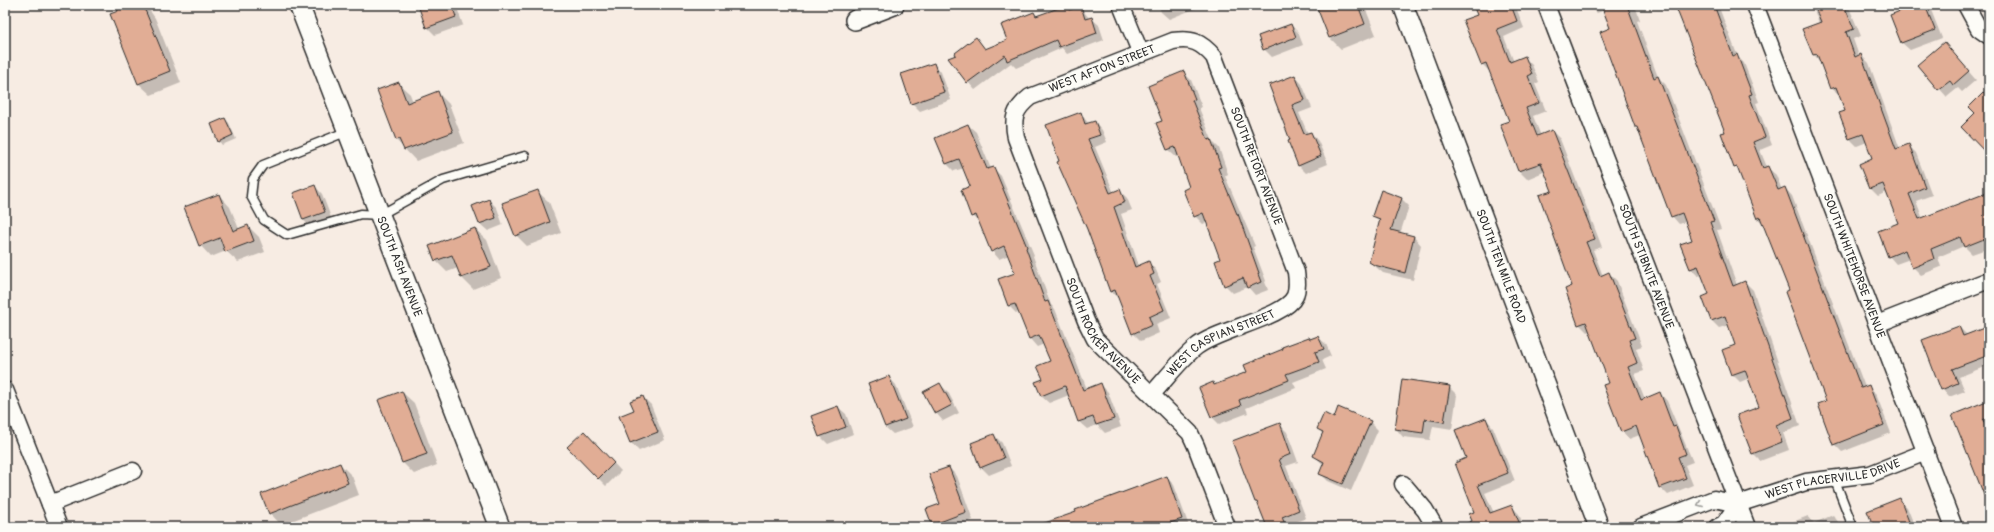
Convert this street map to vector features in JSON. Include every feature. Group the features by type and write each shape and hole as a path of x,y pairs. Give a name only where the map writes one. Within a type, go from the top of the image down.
{"street":[{"name":"SOUTH ASH AVENUE","path":"299,5 500,527"},
{"path":"855,20 894,5"},
{"path":"1121,5 1140,54"},
{"name":"SOUTH TEN MILE ROAD","path":"1403,5 1599,527"},
{"name":"SOUTH STIBNITE AVENUE","path":"1546,5 1747,527"},
{"name":"SOUTH WHITEHORSE AVENUE","path":"1754,5 1954,527"},
{"path":"1966,5 1979,29 1989,36"},
{"name":"WEST AFTON STREET","path":"1015,115 1020,105 1030,97 1173,42 1186,39 1198,43"},
{"name":"SOUTH RETORT AVENUE","path":"1198,43 1206,48 1214,57 1288,250 1296,272 1298,284 1295,297"},
{"name":"SOUTH ROCKER AVENUE","path":"1015,115 1016,138 1086,321 1096,339 1190,433 1227,527"},
{"path":"1877,324 1989,280"},
{"name":"WEST CASPIAN STREET","path":"1152,394 1196,347 1215,335 1276,312 1286,306 1295,297"},
{"path":"5,390 59,527"},
{"name":"WEST PLACERVILLE DRIVE","path":"1641,527 1714,499 1738,504 1806,482 1870,474 1926,452"},
{"path":"50,504 133,471"},
{"path":"1403,484 1425,510 1435,527"},
{"path":"1718,527 1724,524 1738,504"}],"lane":[{"path":"348,131 263,165 253,179 251,196 264,220 287,235 361,214 380,215 443,180 526,156"},
{"path":"1834,478 1853,527"}],"building":[{"path":"116,5 143,5 170,71 138,84 110,14 118,11"},
{"path":"418,5 452,5 456,17 426,28"},
{"path":"1067,5 1069,10 1081,6 1085,19 1092,17 1097,33 1059,47 1056,40 1007,61 1005,55 967,83 948,58 956,55 955,53 976,37 985,49 1007,40 1001,25 1034,12 1036,16"},
{"path":"1316,5 1358,5 1365,24 1329,38"},
{"path":"1473,5 1511,5 1517,21 1497,29 1510,62 1525,56 1532,74 1528,76 1539,103 1526,108 1537,136 1552,130 1595,239 1586,242 1600,276 1609,272 1635,338 1629,340 1637,363 1628,367 1641,400 1660,392 1673,427 1676,426 1686,454 1678,457 1686,478 1659,488 1636,426 1621,432 1603,385 1609,383 1586,322 1578,325 1565,289 1572,286 1539,195 1552,191 1541,163 1518,171 1500,124 1509,121 1486,63 1481,65 1463,20 1477,15"},
{"path":"1601,5 1627,5 1654,78 1658,76 1714,221 1710,222 1733,286 1745,281 1793,418 1776,425 1782,442 1752,454 1737,415 1759,407 1745,370 1731,375 1722,350 1735,345 1725,316 1711,321 1702,297 1709,294 1698,266 1690,269 1680,244 1692,240 1682,213 1671,217 1637,127 1635,127 1600,32 1610,28"},
{"path":"1675,5 1714,5 1733,56 1737,54 1752,94 1749,95 1765,137 1753,142 1763,168 1768,166 1778,190 1785,187 1861,388 1869,385 1884,425 1833,445 1818,404 1826,401 1785,292 1789,290 1760,217 1757,219 1737,167 1734,168 1721,133 1725,132"},
{"path":"1814,5 1844,5 1854,29 1846,32 1855,57 1861,54 1896,149 1909,144 1925,187 1909,194 1919,219 1989,192 1989,237 1964,247 1960,237 1931,249 1934,259 1912,268 1905,250 1888,257 1878,231 1898,223 1883,184 1869,189 1859,164 1872,158 1863,134 1849,139 1839,113 1845,111 1836,87 1830,89 1817,54 1813,55 1802,29 1821,22"},
{"path":"1903,5 1925,5 1935,30 1901,43 1890,15 1905,9"},
{"path":"1291,24 1296,37 1263,50 1258,36"},
{"path":"1944,42 1969,71 1953,85 1950,81 1938,90 1917,65"},
{"path":"934,63 944,92 911,104 901,74"},
{"path":"1184,71 1195,99 1192,100 1208,140 1211,139 1221,167 1218,168 1238,214 1259,273 1261,282 1247,288 1243,278 1224,286 1215,261 1220,259 1203,213 1194,217 1183,190 1189,187 1175,147 1167,150 1156,123 1162,121 1148,86"},
{"path":"1295,75 1305,100 1292,105 1304,134 1311,132 1321,156 1298,166 1288,141 1290,140 1269,85"},
{"path":"399,82 407,103 438,91 453,132 404,150 399,139 396,140 377,90"},
{"path":"1989,87 1989,156 1961,127 1975,113 1969,107"},
{"path":"1081,112 1085,124 1095,121 1100,135 1088,139 1110,193 1120,189 1125,202 1114,207 1135,267 1149,261 1154,274 1150,276 1164,310 1149,317 1152,325 1132,334 1115,290 1110,292 1087,229 1057,162 1059,161 1046,125"},
{"path":"225,118 233,135 218,142 211,124"},
{"path":"968,124 987,169 994,167 1027,247 1026,248 1045,302 1048,301 1083,390 1101,383 1114,419 1096,425 1093,417 1078,422 1065,386 1041,396 1035,382 1043,379 1037,366 1050,361 1039,335 1029,339 1015,304 1008,306 998,279 1015,273 1004,246 991,252 976,215 971,217 961,190 970,186 959,159 946,164 935,138"},
{"path":"315,185 325,212 303,220 293,193"},
{"path":"538,190 550,222 515,236 502,203"},
{"path":"1381,190 1402,198 1391,230 1414,236 1405,273 1374,265 1369,262 1380,219 1372,216"},
{"path":"219,194 233,231 248,225 254,241 225,252 220,238 199,246 184,207"},
{"path":"489,199 496,218 479,224 472,206"},
{"path":"475,228 491,267 461,278 452,255 435,261 429,246"},
{"path":"1959,326 1963,336 1989,326 1989,355 1952,369 1958,383 1941,390 1922,340"},
{"path":"1318,336 1324,349 1315,352 1319,362 1286,374 1289,380 1239,400 1241,406 1211,417 1199,388 1213,382 1214,385 1247,372 1244,365 1283,349 1282,347 1309,337 1310,339"},
{"path":"889,376 906,419 885,427 868,384"},
{"path":"1402,379 1450,386 1444,422 1425,419 1423,433 1395,429"},
{"path":"940,383 952,405 935,414 923,392"},
{"path":"402,391 427,454 402,463 378,400"},
{"path":"643,396 658,432 630,443 619,416 634,410 630,401"},
{"path":"1989,400 1989,417 1983,420 1989,434 1988,505 1952,415"},
{"path":"838,406 846,427 819,437 811,416"},
{"path":"1338,407 1371,421 1343,484 1319,474 1324,462 1313,456 1323,432 1317,429 1324,413 1334,418"},
{"path":"1486,418 1508,473 1478,485 1490,513 1512,505 1521,527 1458,527 1472,521 1469,514 1474,512 1455,463 1466,458 1455,430"},
{"path":"1280,423 1291,454 1279,459 1299,510 1282,517 1286,527 1267,527 1257,502 1255,502 1232,441"},
{"path":"584,431 614,463 598,479 567,447"},
{"path":"994,434 1004,458 980,468 971,443"},
{"path":"340,463 348,483 269,514 261,494"},
{"path":"949,467 966,512 932,525 926,509 940,504 929,474"},
{"path":"1167,476 1182,519 1158,527 1040,527 1039,525 1076,512 1075,510"},
{"path":"1900,498 1911,527 1874,527 1867,511"}]}
